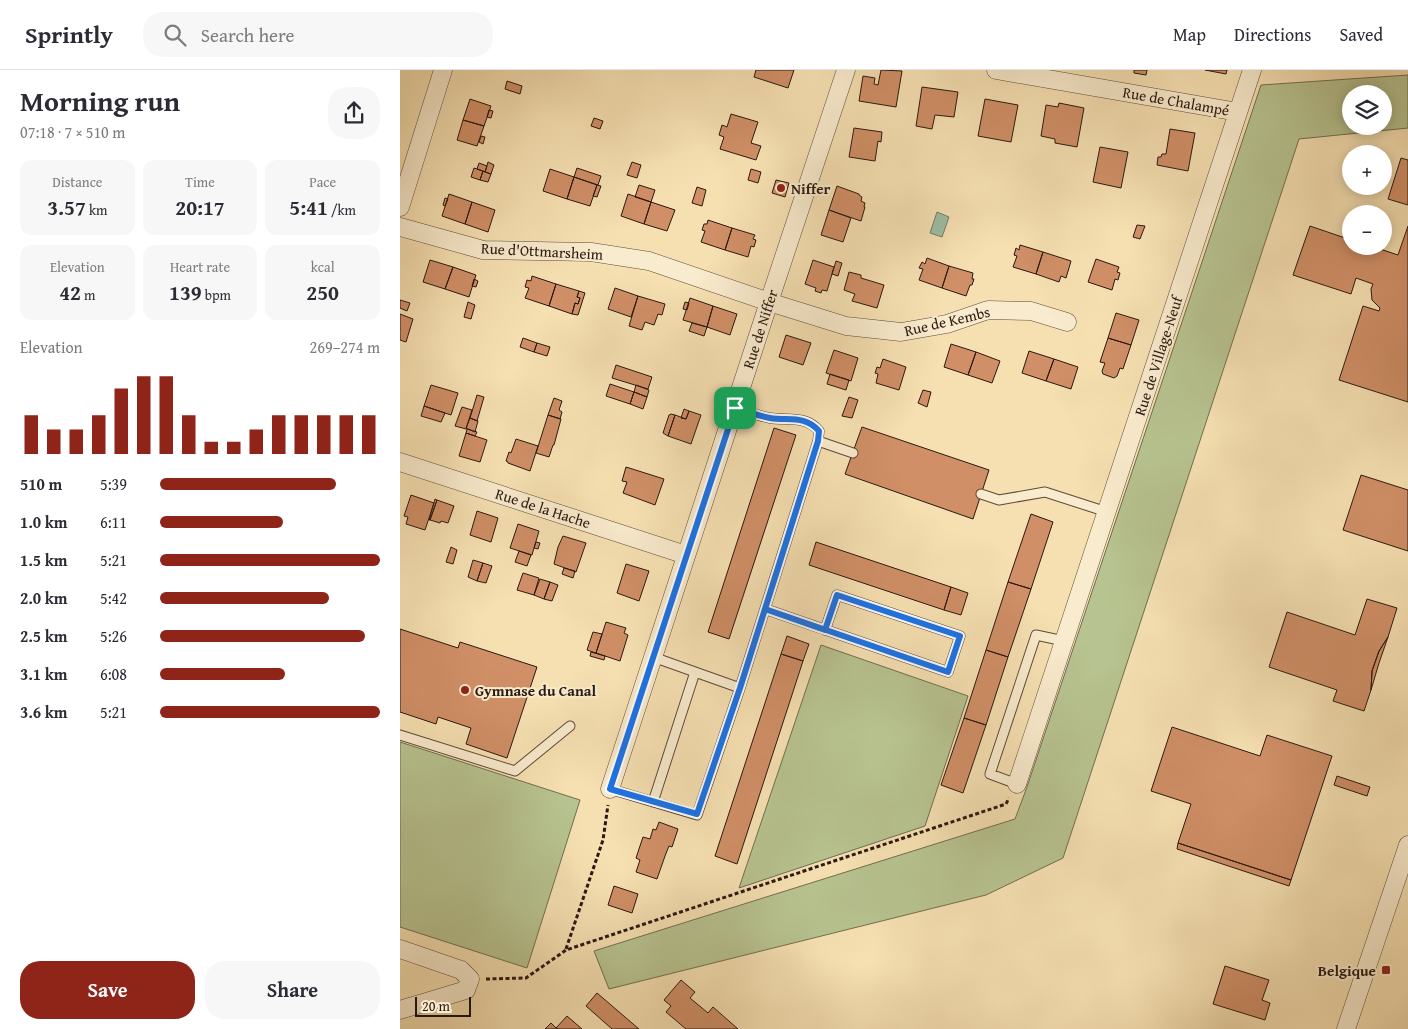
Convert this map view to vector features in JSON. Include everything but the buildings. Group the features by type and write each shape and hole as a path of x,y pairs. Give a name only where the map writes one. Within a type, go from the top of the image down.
{"street":[{"path":"400,207 443,70"},
{"name":"Rue de Niffer","path":"610,789 846,70"},
{"name":"Rue de Chalampé","path":"996,70 1238,112"},
{"name":"Rue de Village-Neuf","path":"1017,784 1252,70"},
{"name":"Rue d'Ottmarsheim","path":"400,227 483,250 591,252 649,261 769,302"},
{"name":"Rue de Kembs","path":"769,302 846,326 900,332 947,324 988,310 1031,311 1067,322"},
{"name":"Rue de la Hache","path":"400,462 686,555"},
{"path":"1346,1029 1408,845"},
{"path":"400,949 461,970 470,979 466,990 400,1010"}],"lane":[{"path":"610,789 697,814 740,688 818,441 819,431 814,424 803,420 771,418 735,408"},
{"path":"818,441 853,453"},
{"path":"981,494 999,500 1045,492 1107,512"},
{"path":"765,609 825,630 948,672 960,636 837,595 825,630"},
{"path":"1017,784 990,774 1036,635 1064,641"},
{"path":"653,657 740,688"},
{"path":"653,802 694,672"},
{"path":"400,735 515,771 570,726"}],"path":[{"path":"470,979 526,978 566,950 1006,804 1017,784"},
{"path":"566,950 603,840 610,789"}],"shaded area":[{"path":"1408,75 1408,128 1392,130 1392,85 1342,85 1342,135 1299,139 1063,858 986,895 609,989 594,951 1015,819 1261,85"},
{"path":"937,212 949,217 942,237 930,233"},
{"path":"821,645 968,696 925,826 739,888"},
{"path":"400,742 580,800 527,968 400,927"}],"place":[{"name":"Niffer","path":"781,188"},
{"name":"Gymnase du Canal","path":"465,690"},
{"name":"Belgique","path":"1386,970"}],"route":[{"path":"735,408 610,789 697,814 765,609 948,672 960,636 837,595 825,630 765,609 818,441 819,431 814,424 803,420 771,418 735,408"}]}
